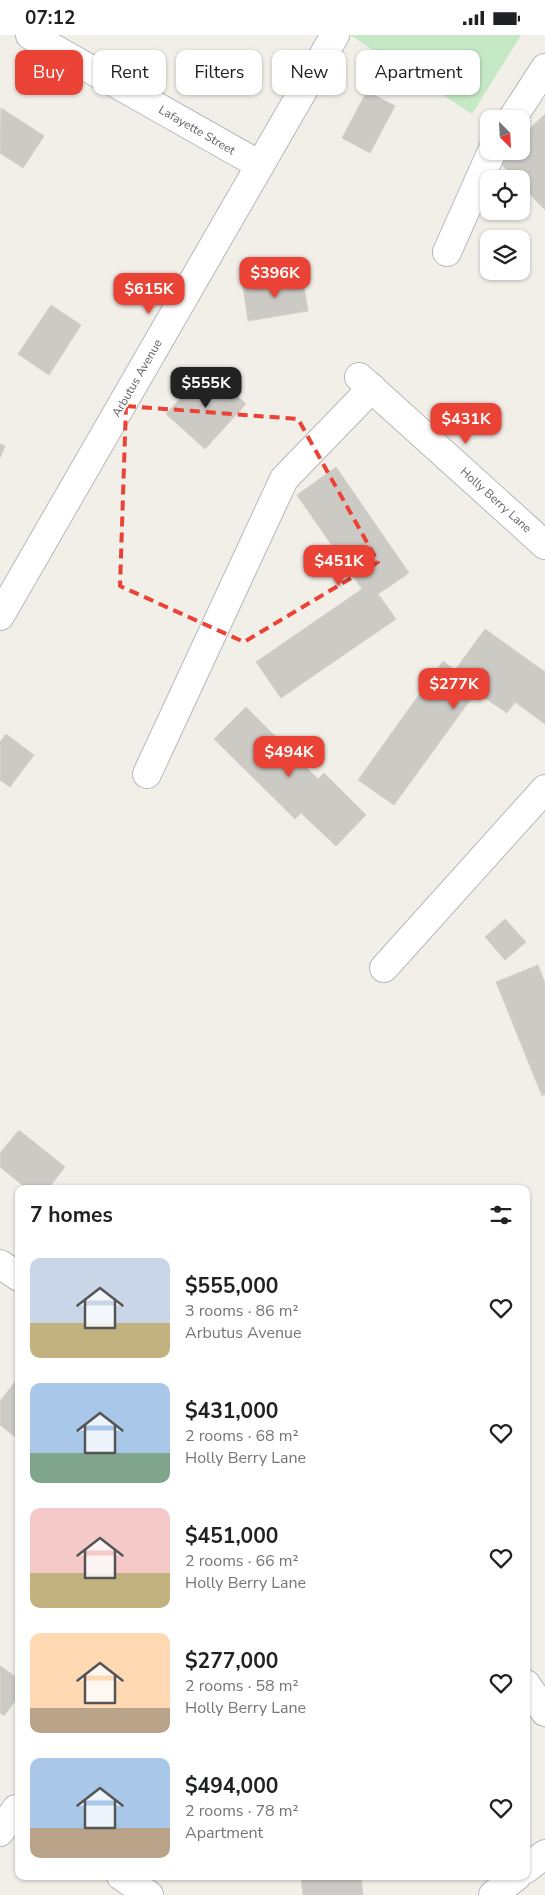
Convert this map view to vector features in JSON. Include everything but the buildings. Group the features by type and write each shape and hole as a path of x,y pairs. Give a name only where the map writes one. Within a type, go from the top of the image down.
{"street":[{"name":"Lafayette Street","path":"30,35 260,165"},
{"name":"Arbutus Avenue","path":"0,617 335,35"},
{"path":"518,110 545,68"},
{"path":"447,252 488,160"},
{"name":"Holly Berry Lane","path":"146,774 284,479 365,382 545,545"},
{"path":"384,968 545,789"},
{"path":"0,1264 15,1274"},
{"path":"530,1690 545,1712"},
{"path":"0,1832 12,1806"},
{"path":"530,1866 545,1854"},
{"path":"127,1880 149,1895"},
{"path":"493,1895 512,1880"}],"highlighted area":[{"path":"126,406 298,419 378,562 244,642 120,586"}],"green space":[{"path":"350,35 521,35 472,114 443,95 480,95 480,50 373,50"}]}
